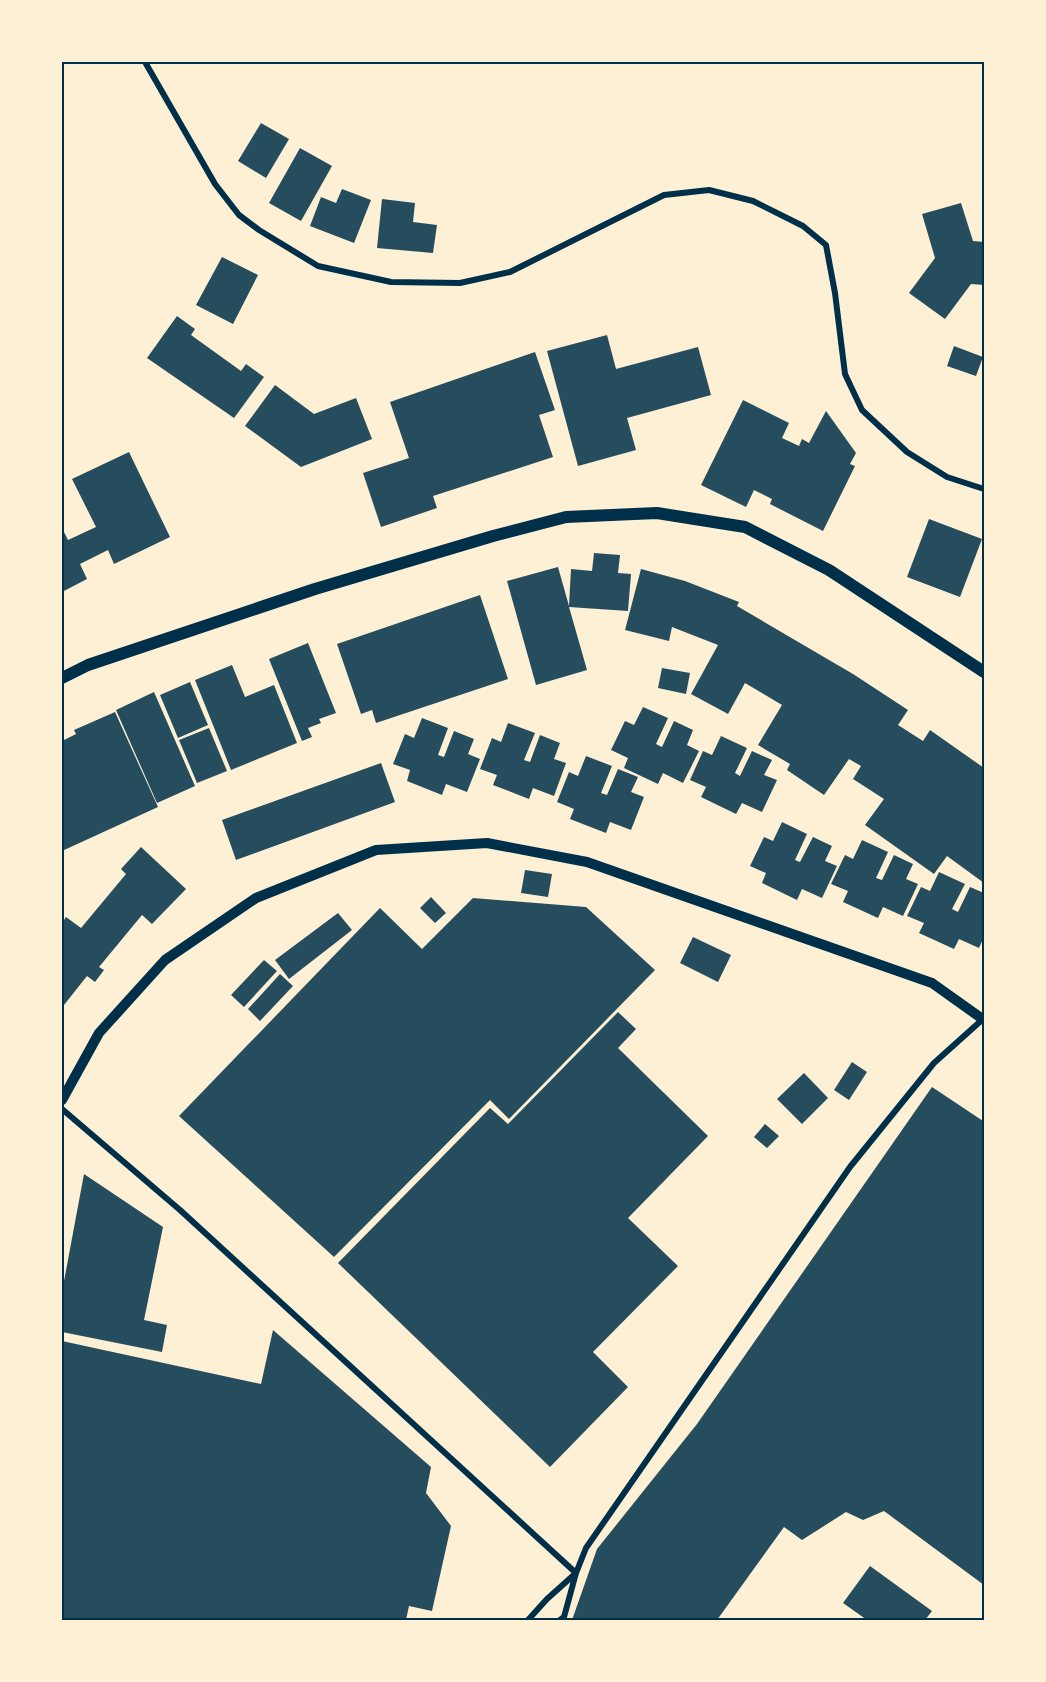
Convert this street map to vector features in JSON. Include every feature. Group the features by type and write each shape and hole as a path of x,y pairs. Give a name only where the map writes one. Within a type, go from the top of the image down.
{"main road":[{"path":"62,678 88,665 315,589 493,536 566,517 657,513 746,527 829,570 984,672"}],"street":[{"path":"145,62 215,184 239,215 318,266 391,282 460,282 510,272 664,195 710,190 753,201 803,226 826,245 835,293 845,374 862,410 907,452 947,477 984,489"},
{"path":"62,1100 99,1033 165,960 256,898 376,850 488,843 587,862 932,983 984,1019 934,1063 850,1167 586,1548 576,1573 564,1617 560,1620"},
{"path":"62,1109 180,1210 576,1573"},
{"path":"528,1620 576,1573"}],"building":[{"path":"261,123 289,139 266,178 238,161"},
{"path":"300,148 332,166 301,221 269,203"},
{"path":"342,189 371,200 354,243 310,226 321,197 336,203"},
{"path":"382,199 415,203 413,222 437,225 433,253 377,248"},
{"path":"961,203 973,241 984,242 984,285 971,284 945,319 909,293 935,258 922,214"},
{"path":"222,257 258,275 233,324 196,305"},
{"path":"177,316 195,329 191,335 241,371 246,364 264,377 234,418 147,358"},
{"path":"607,335 616,369 698,347 711,395 627,418 636,450 578,466 547,351"},
{"path":"954,346 983,357 976,376 947,366"},
{"path":"535,352 555,410 539,415 553,457 433,496 437,508 381,527 363,473 409,458 390,402"},
{"path":"275,385 314,414 356,398 372,439 301,467 245,426"},
{"path":"743,400 789,423 782,438 799,446 802,439 809,443 826,411 856,453 850,464 855,466 823,531 770,504 772,499 754,490 746,507 701,485"},
{"path":"129,452 170,537 114,564 108,550 80,564 87,579 62,592 62,528 68,540 96,527 72,479"},
{"path":"929,519 982,539 960,597 907,577"},
{"path":"594,553 620,555 618,573 631,574 628,611 569,607 587,670 536,685 507,581 558,567 569,606 571,569 592,571"},
{"path":"641,569 685,581 739,602 737,606 853,674 908,710 898,725 923,741 930,730 984,768 984,883 947,856 934,874 865,825 884,799 853,779 861,766 849,759 824,795 787,770 790,764 758,745 782,705 745,683 728,714 691,694 718,645 672,627 669,641 625,630"},
{"path":"480,595 508,679 376,723 372,710 361,714 337,644"},
{"path":"308,643 336,713 319,719 321,723 308,728 312,737 302,741 269,659"},
{"path":"232,665 245,697 274,685 297,743 231,770 195,680"},
{"path":"662,668 690,673 686,694 658,688"},
{"path":"190,682 208,725 178,738 160,695"},
{"path":"154,692 195,786 157,803 116,710"},
{"path":"643,707 668,718 656,744 662,747 674,721 693,730 687,745 699,751 683,783 663,773 658,784 624,768 628,758 611,750 625,721 634,725"},
{"path":"115,712 158,807 62,851 62,741 76,734 74,730"},
{"path":"422,718 448,728 438,755 444,757 454,731 474,739 468,754 480,759 467,792 446,784 442,795 407,781 410,770 393,764 405,734 414,738"},
{"path":"508,723 535,733 524,760 530,762 540,735 560,743 554,759 566,763 554,796 533,788 529,799 493,785 497,775 480,769 492,738 501,742"},
{"path":"209,728 227,771 197,783 179,740"},
{"path":"721,736 747,748 735,773 740,776 752,751 772,760 764,775 777,780 762,812 742,803 736,814 701,797 706,787 690,780 703,751 712,755"},
{"path":"586,756 612,766 601,793 607,795 618,769 638,777 631,792 644,797 631,830 610,822 606,833 570,819 574,809 557,802 569,772 578,776"},
{"path":"381,763 395,802 236,860 222,820"},
{"path":"782,822 807,834 795,860 800,862 813,837 832,846 825,861 837,866 822,898 802,889 797,900 762,883 766,873 750,866 764,837 773,841"},
{"path":"862,840 888,852 876,878 882,880 894,855 913,864 906,879 918,884 903,916 883,907 878,918 843,902 848,891 831,884 845,855 853,859"},
{"path":"141,847 186,889 152,924 142,915 99,967 104,970 95,982 87,976 64,1005 62,1003 62,923 66,917 81,928 126,874 121,869"},
{"path":"525,870 552,874 548,897 521,893"},
{"path":"939,872 965,884 952,909 958,912 970,887 984,893 982,911 984,912 984,937 979,948 959,939 954,949 919,933 924,923 907,916 921,887 930,891"},
{"path":"431,897 446,913 435,923 420,908"},
{"path":"473,898 586,907 655,970 509,1119 490,1100 334,1257 179,1116 380,908 422,949"},
{"path":"338,913 352,930 289,979 275,960"},
{"path":"693,937 731,955 718,982 680,963"},
{"path":"264,960 277,971 244,1007 231,995"},
{"path":"280,974 293,986 260,1021 248,1009"},
{"path":"618,1012 636,1029 618,1048 708,1136 628,1218 678,1266 593,1352 628,1387 550,1467 338,1263 490,1108 508,1124"},
{"path":"852,1062 867,1072 849,1100 834,1090"},
{"path":"804,1073 828,1098 802,1124 777,1099"},
{"path":"932,1087 983,1121 984,1118 984,1585 884,1511 863,1520 846,1512 802,1540 784,1527 717,1620 572,1620 597,1549 697,1424"},
{"path":"765,1124 779,1136 767,1148 754,1137"},
{"path":"84,1174 163,1227 144,1320 167,1325 162,1352 62,1332 62,1292"},
{"path":"273,1330 431,1467 426,1493 451,1526 432,1611 409,1606 406,1620 62,1620 62,1341 261,1384"},
{"path":"870,1566 932,1611 925,1620 867,1620 843,1603"}]}
